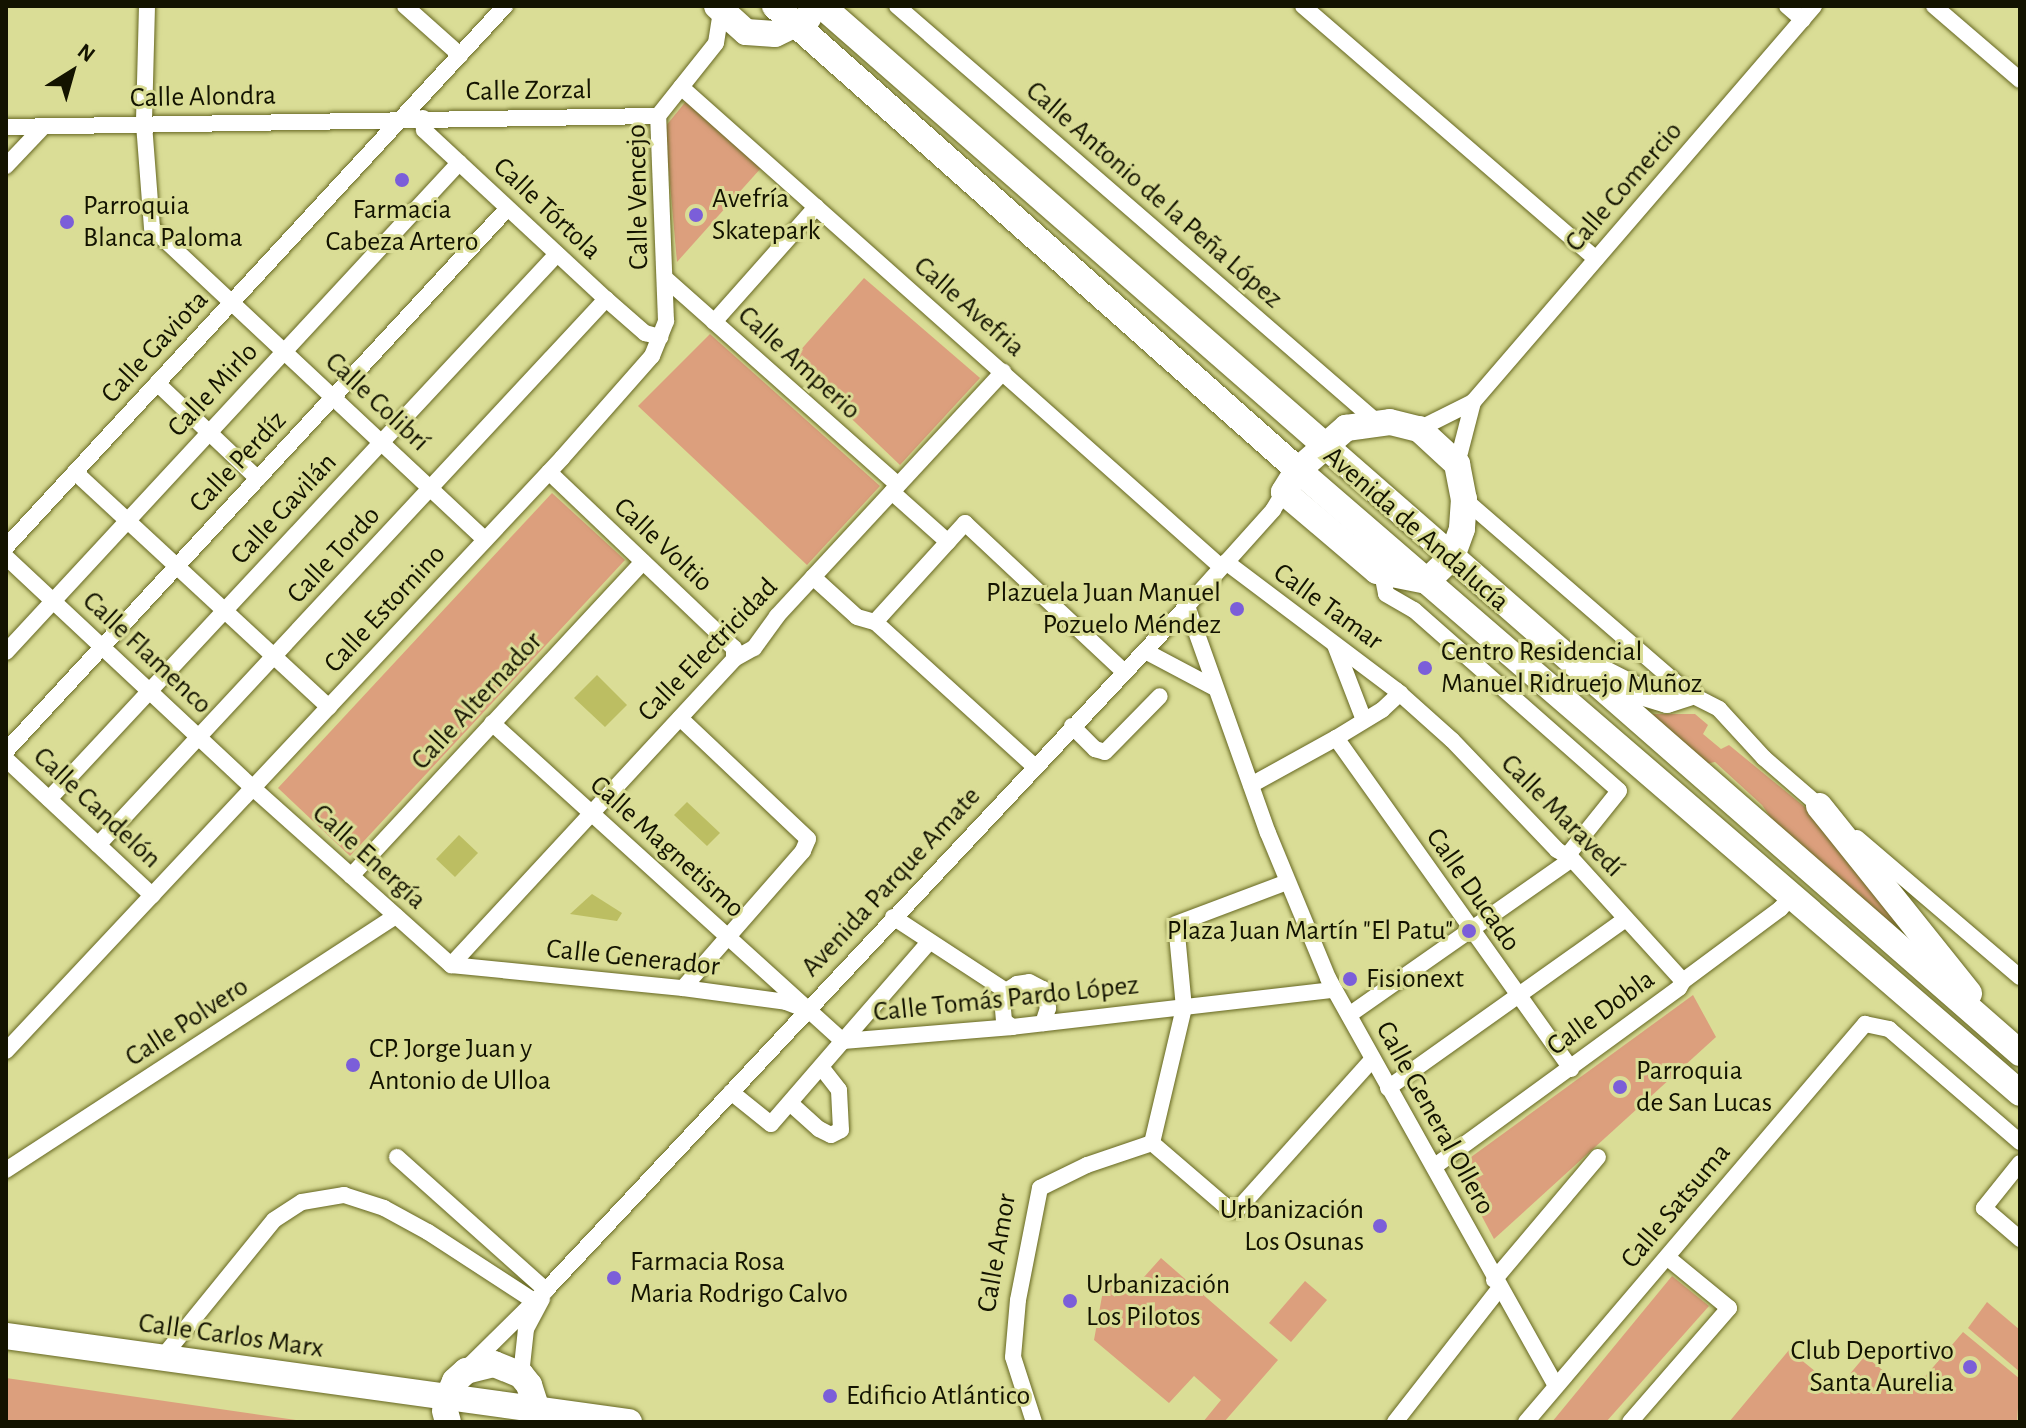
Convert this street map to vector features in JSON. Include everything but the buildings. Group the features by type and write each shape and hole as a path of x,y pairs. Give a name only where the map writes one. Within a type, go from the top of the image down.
{"main road":[{"name":"Avenida de Andalucía","path":"775,6 1285,490 1427,581 2020,1093"},
{"name":"Avenida de Andalucía","path":"820,6 2017,1045"},
{"path":"719,9 746,32 775,34 798,26 820,6"},
{"path":"1378,423 1419,429 1457,464 1464,499 1462,529 1452,557 1427,581 1382,573 1285,490 1324,445 1346,428 1378,423"},
{"path":"1561,652 1638,691 1667,700 1688,693"},
{"path":"1819,806 2017,1045"},
{"name":"Calle Carlos Marx","path":"6,1336 449,1403"},
{"name":"Calle Carlos Marx","path":"6,1354 449,1403"},
{"path":"526,1416 529,1385 521,1375 494,1364 480,1365 449,1403 526,1416 629,1422"}],"street":[{"name":"Calle Colibrí","path":"147,6 144,124 152,228 485,540"},
{"path":"405,6 460,55"},
{"name":"Calle Gaviota","path":"6,547 505,6"},
{"name":"Calle Antonio de la Peña López","path":"897,6 1378,423"},
{"path":"1303,6 1596,259"},
{"path":"1787,6 1803,20"},
{"name":"Calle Comercio","path":"1473,402 1814,6"},
{"path":"1934,6 2020,80"},
{"path":"719,9 716,43 746,32"},
{"name":"Calle Vencejo","path":"657,330 666,279 658,116 716,43"},
{"name":"Calle Avefria","path":"681,87 1224,565"},
{"name":"Calle Zorzal","path":"400,119 658,116"},
{"name":"Calle Tórtola","path":"423,118 424,130 606,299 657,330"},
{"name":"Calle Alondra","path":"6,127 400,119"},
{"path":"6,166 42,128"},
{"name":"Calle Mirlo","path":"6,652 459,163"},
{"path":"714,322 816,207"},
{"name":"Calle Perdíz","path":"6,751 508,208"},
{"name":"Calle Gavilán","path":"49,799 557,254"},
{"name":"Calle Amperio","path":"666,279 895,488 948,542"},
{"name":"Calle Tordo","path":"98,845 606,299"},
{"name":"Calle Estornino","path":"6,1051 549,472 652,356 657,330"},
{"name":"Calle Electricidad","path":"451,965 734,659 754,648 777,616 1003,372"},
{"path":"157,383 258,479"},
{"path":"1419,429 1473,402"},
{"path":"1457,464 1473,402"},
{"path":"75,472 329,707"},
{"name":"Calle Voltio","path":"549,472 734,648 734,659"},
{"name":"Avenida Parque Amate","path":"449,1403 540,1295 1187,606 1285,490"},
{"path":"1464,499 1688,693 1719,709 1764,758 2020,977"},
{"path":"875,622 965,523 1124,672"},
{"name":"Calle Flamenco","path":"6,557 253,788"},
{"name":"Calle Alternador","path":"351,876 643,562"},
{"name":"Calle Tamar","path":"1224,565 1400,693"},
{"path":"1349,1015 1471,932 1569,857 1619,791 1414,610 1386,594 1382,573"},
{"path":"813,577 857,617 875,622 1034,766"},
{"name":"Calle General Ollero","path":"1187,606 1287,882 1334,990 1556,1386"},
{"path":"1335,644 1364,720"},
{"path":"1145,651 1215,688"},
{"path":"1251,785 1336,738 1400,693"},
{"name":"Calle Maravedí","path":"1400,693 1452,740 1557,850 1569,857 1683,981"},
{"path":"1072,726 1095,749 1105,752 1160,696"},
{"path":"680,718 808,839 803,851 683,988"},
{"name":"Calle Magnetismo","path":"492,723 843,1041"},
{"name":"Calle Ducado","path":"1336,738 1571,1069"},
{"name":"Calle Candelón","path":"6,759 152,895"},
{"name":"Calle Energía","path":"253,788 451,965"},
{"path":"1287,882 1176,924 1184,1008 1152,1143 1233,1210 1240,1207 1372,1060"},
{"name":"Calle Dobla","path":"1435,1166 1679,988 1683,981 1780,909 1792,896"},
{"name":"Calle Polvero","path":"6,1170 396,916"},
{"path":"893,917 1006,991"},
{"path":"1388,1088 1626,919"},
{"path":"843,1041 929,942"},
{"name":"Calle Generador","path":"451,965 683,988 786,1002 808,1010"},
{"path":"1012,1027 1004,1021 1001,1008 1006,991 1017,984 1038,985 1048,1006 1043,1023"},
{"name":"Calle Tomás Pardo López","path":"731,1092 771,1124 843,1041 1012,1027 1334,990"},
{"name":"Calle Satsuma","path":"1526,1422 1865,1024 1889,1029 2020,1142"},
{"path":"790,1103 819,1129 831,1135 841,1130 839,1090 834,1079 822,1068"},
{"name":"Calle Amor","path":"1034,1422 1013,1357 1018,1300 1040,1188 1087,1165 1152,1143"},
{"path":"397,1157 540,1295"},
{"path":"1395,1422 1598,1157"},
{"path":"2016,1236 1984,1208 2020,1163"},
{"path":"161,1359 274,1220 302,1202 344,1195 384,1208 540,1295"},
{"path":"1630,1422 1729,1308 1667,1257"},
{"name":"Avenida Parque Amate","path":"521,1375 526,1329 540,1295"}],"shaded area":[{"name":"Avefría Skatepark","path":"687,100 761,168 677,262 665,127"},
{"path":"864,278 980,378 900,465 791,361"},
{"path":"710,334 880,486 807,565 638,406"},
{"path":"552,493 625,560 350,856 278,788"},
{"path":"597,675 627,705 605,727 574,698"},
{"path":"1644,714 1695,714 1708,725 1703,734 1721,749 1729,745 1828,826 1952,984 1782,834 1762,805 1715,762 1700,765"},
{"path":"687,802 720,833 707,846 674,815"},
{"path":"459,835 478,853 455,877 436,859"},
{"path":"592,894 622,913 617,921 570,914"},
{"path":"1693,995 1716,1037 1494,1239 1456,1168"},
{"path":"1161,1258 1278,1360 1224,1422 1203,1422 1221,1400 1194,1376 1169,1403 1094,1340 1105,1280 1136,1286"},
{"path":"1672,1276 1709,1306 1606,1422 1552,1422"},
{"path":"1305,1281 1327,1300 1291,1342 1269,1323"},
{"path":"1987,1302 2020,1330 2020,1372 1968,1328"},
{"name":"Club Deportivo Santa Aurelia","path":"1963,1332 2020,1379 2017,1422 1729,1422 1789,1350 1837,1389 1865,1356 1911,1393"},
{"path":"6,1378 310,1422 6,1422"}],"place":[{"name":"Farmacia Cabeza Artero","path":"402,180"},
{"name":"Avefría Skatepark","path":"696,215"},
{"name":"Parroquia Blanca Paloma","path":"67,222"},
{"name":"Plazuela Juan Manuel Pozuelo Méndez","path":"1237,609"},
{"name":"Centro Residencial Manuel Ridruejo Muñoz","path":"1425,668"},
{"name":"Plaza Juan Martín \"El Patu\"","path":"1469,931"},
{"name":"Fisionext","path":"1350,979"},
{"name":"CP. Jorge Juan y Antonio de Ulloa","path":"353,1065"},
{"name":"Parroquia de San Lucas","path":"1620,1087"},
{"name":"Urbanización Los Osunas","path":"1380,1226"},
{"name":"Farmacia Rosa Maria Rodrigo Calvo","path":"614,1278"},
{"name":"Urbanización Los Pilotos","path":"1070,1301"},
{"name":"Club Deportivo Santa Aurelia","path":"1970,1367"},
{"name":"Edificio Atlántico","path":"830,1396"}]}
